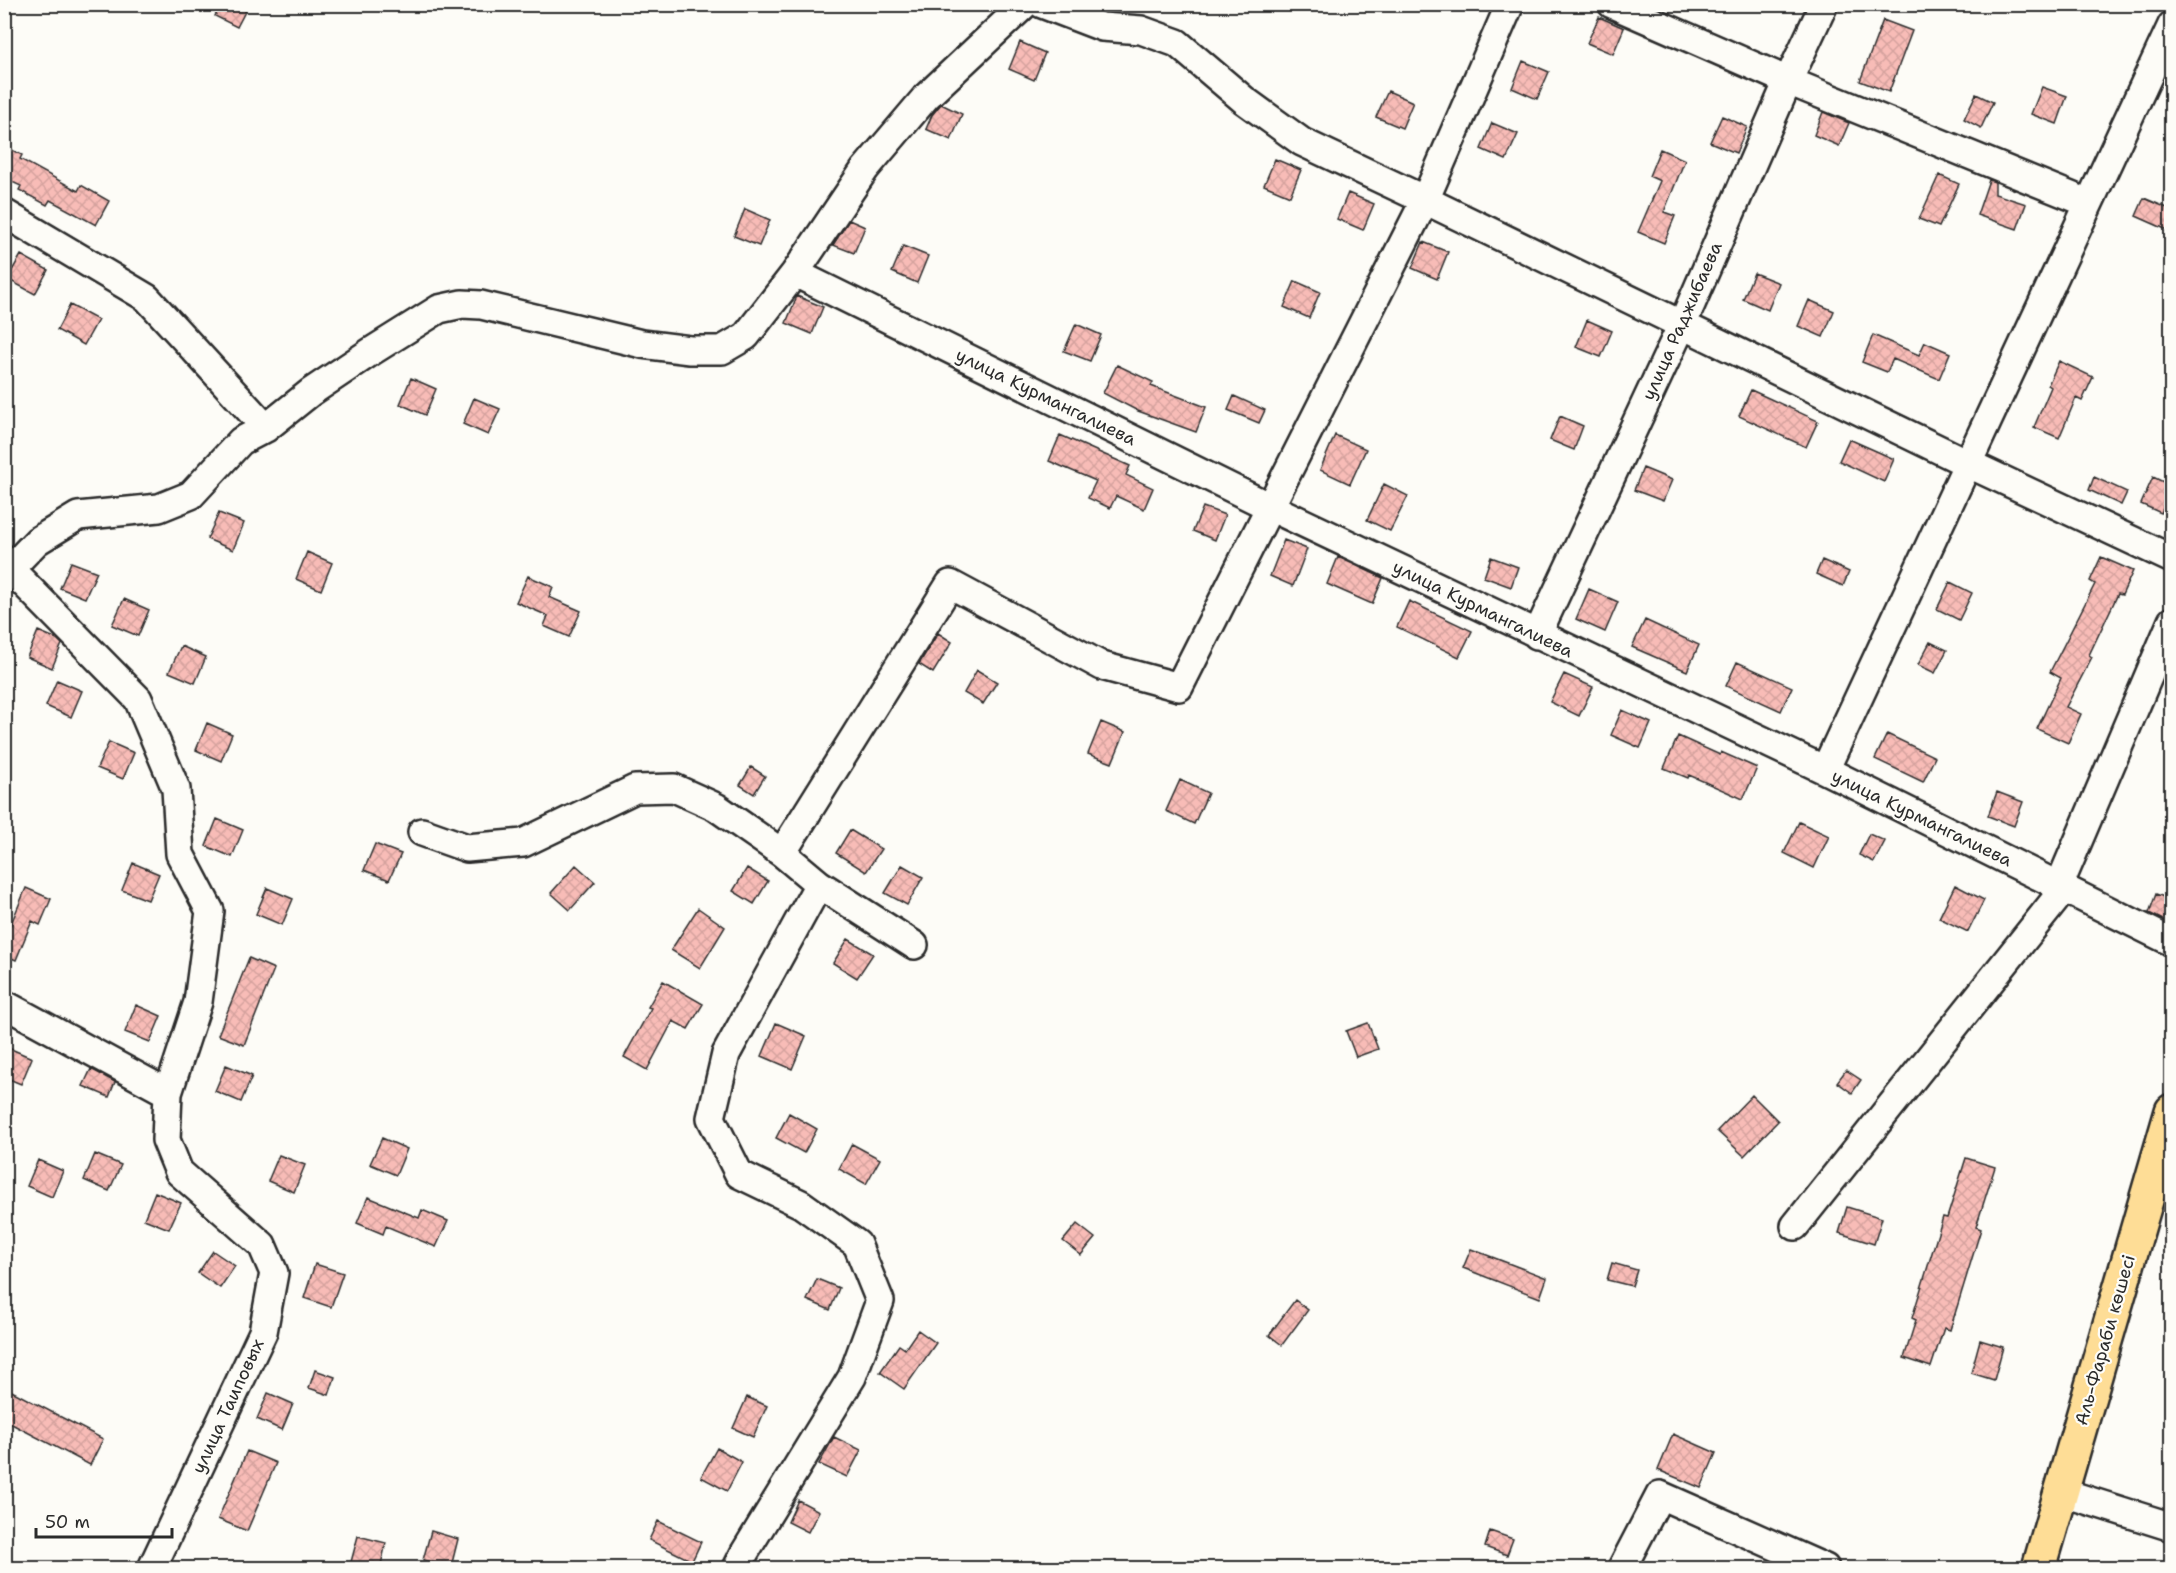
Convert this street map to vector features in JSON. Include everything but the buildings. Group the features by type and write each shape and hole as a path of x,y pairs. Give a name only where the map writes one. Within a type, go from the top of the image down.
{"main road":[{"name":"Аль-Фараби көшесі","path":"2039,1569 2172,1112"}],"street":[{"path":"7,564 37,541 78,516 159,508 191,495 241,441 266,428 311,392 439,309 462,304 481,305 642,344 690,350 722,350 746,336 795,273 864,169 927,97 1025,4"},
{"path":"1042,4 1102,27 1141,30 1177,43 1244,100 1302,142 1967,463 2172,559"},
{"path":"782,854 950,584 1102,666 1179,687 1425,200 1509,4"},
{"path":"1612,4 1788,81 2088,203"},
{"name":"улица Раджибаева","path":"1537,635 1682,325 1824,4"},
{"path":"1825,770 2172,25"},
{"path":"4,213 147,298 266,428"},
{"name":"улица Курмангалиева","path":"795,273 1270,507 1825,770 2172,942"},
{"name":"улица Таиповых","path":"7,564 138,699 176,789 180,854 210,911 198,1002 168,1093 166,1140 179,1172 262,1245 274,1273 263,1332 152,1569"},
{"path":"1795,1226 2062,887 2172,621"},
{"path":"422,832 467,848 523,843 635,789 674,788 716,807 782,854 819,884 914,945"},
{"path":"736,1569 852,1377 880,1301 857,1244 801,1204 739,1174 711,1118 726,1054 819,884"},
{"path":"4,1004 168,1093"},
{"path":"2061,1492 2172,1527"},
{"path":"1623,1569 1660,1495 1825,1569"}]}
